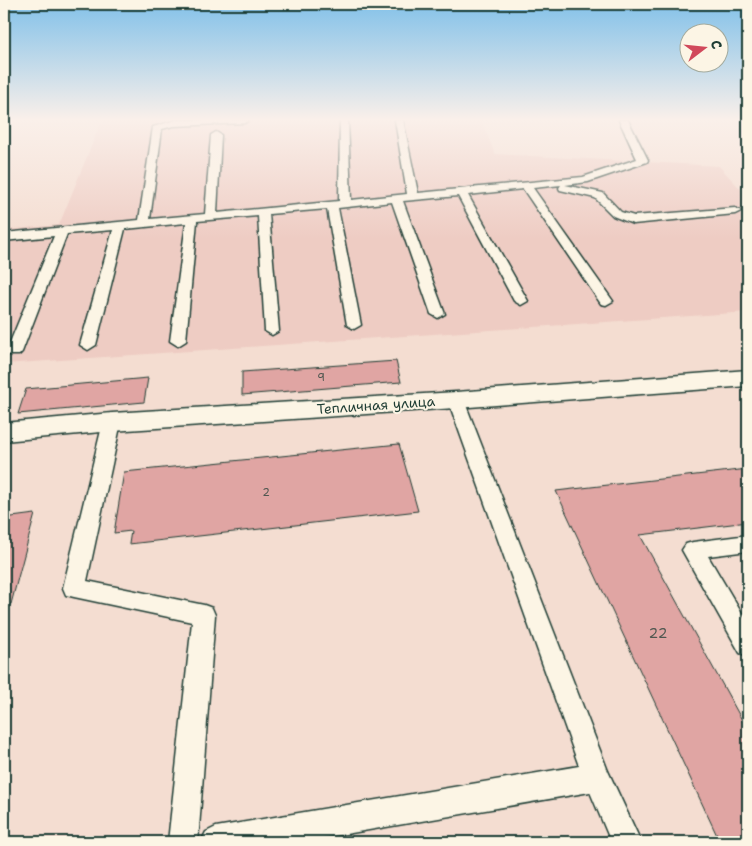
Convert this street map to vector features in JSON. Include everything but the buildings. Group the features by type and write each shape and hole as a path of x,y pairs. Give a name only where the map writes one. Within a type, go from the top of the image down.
{"street":[{"name":"Тепличная улица","path":"4,432 112,422 456,400 748,378"}],"lane":[{"path":"144,223 153,159"},
{"path":"211,216 215,159"},
{"path":"342,159 339,204 354,325"},
{"path":"407,159 413,197"},
{"path":"4,238 263,210 584,180 643,159"},
{"path":"533,186 575,188 599,195 617,214 633,220 735,211"},
{"path":"533,186 606,301"},
{"path":"461,192 520,301"},
{"path":"396,198 438,314"},
{"path":"263,210 272,331"},
{"path":"178,341 192,218"},
{"path":"88,345 120,226"},
{"path":"14,352 62,231"},
{"path":"456,400 597,777 626,842"},
{"path":"112,422 74,588 204,615 183,842"},
{"path":"748,543 693,550 748,646"},
{"path":"216,842 597,777"}],"shaded area":[{"path":"86,159 597,159 719,166 748,197 748,312 4,364 4,230 59,225"}]}
